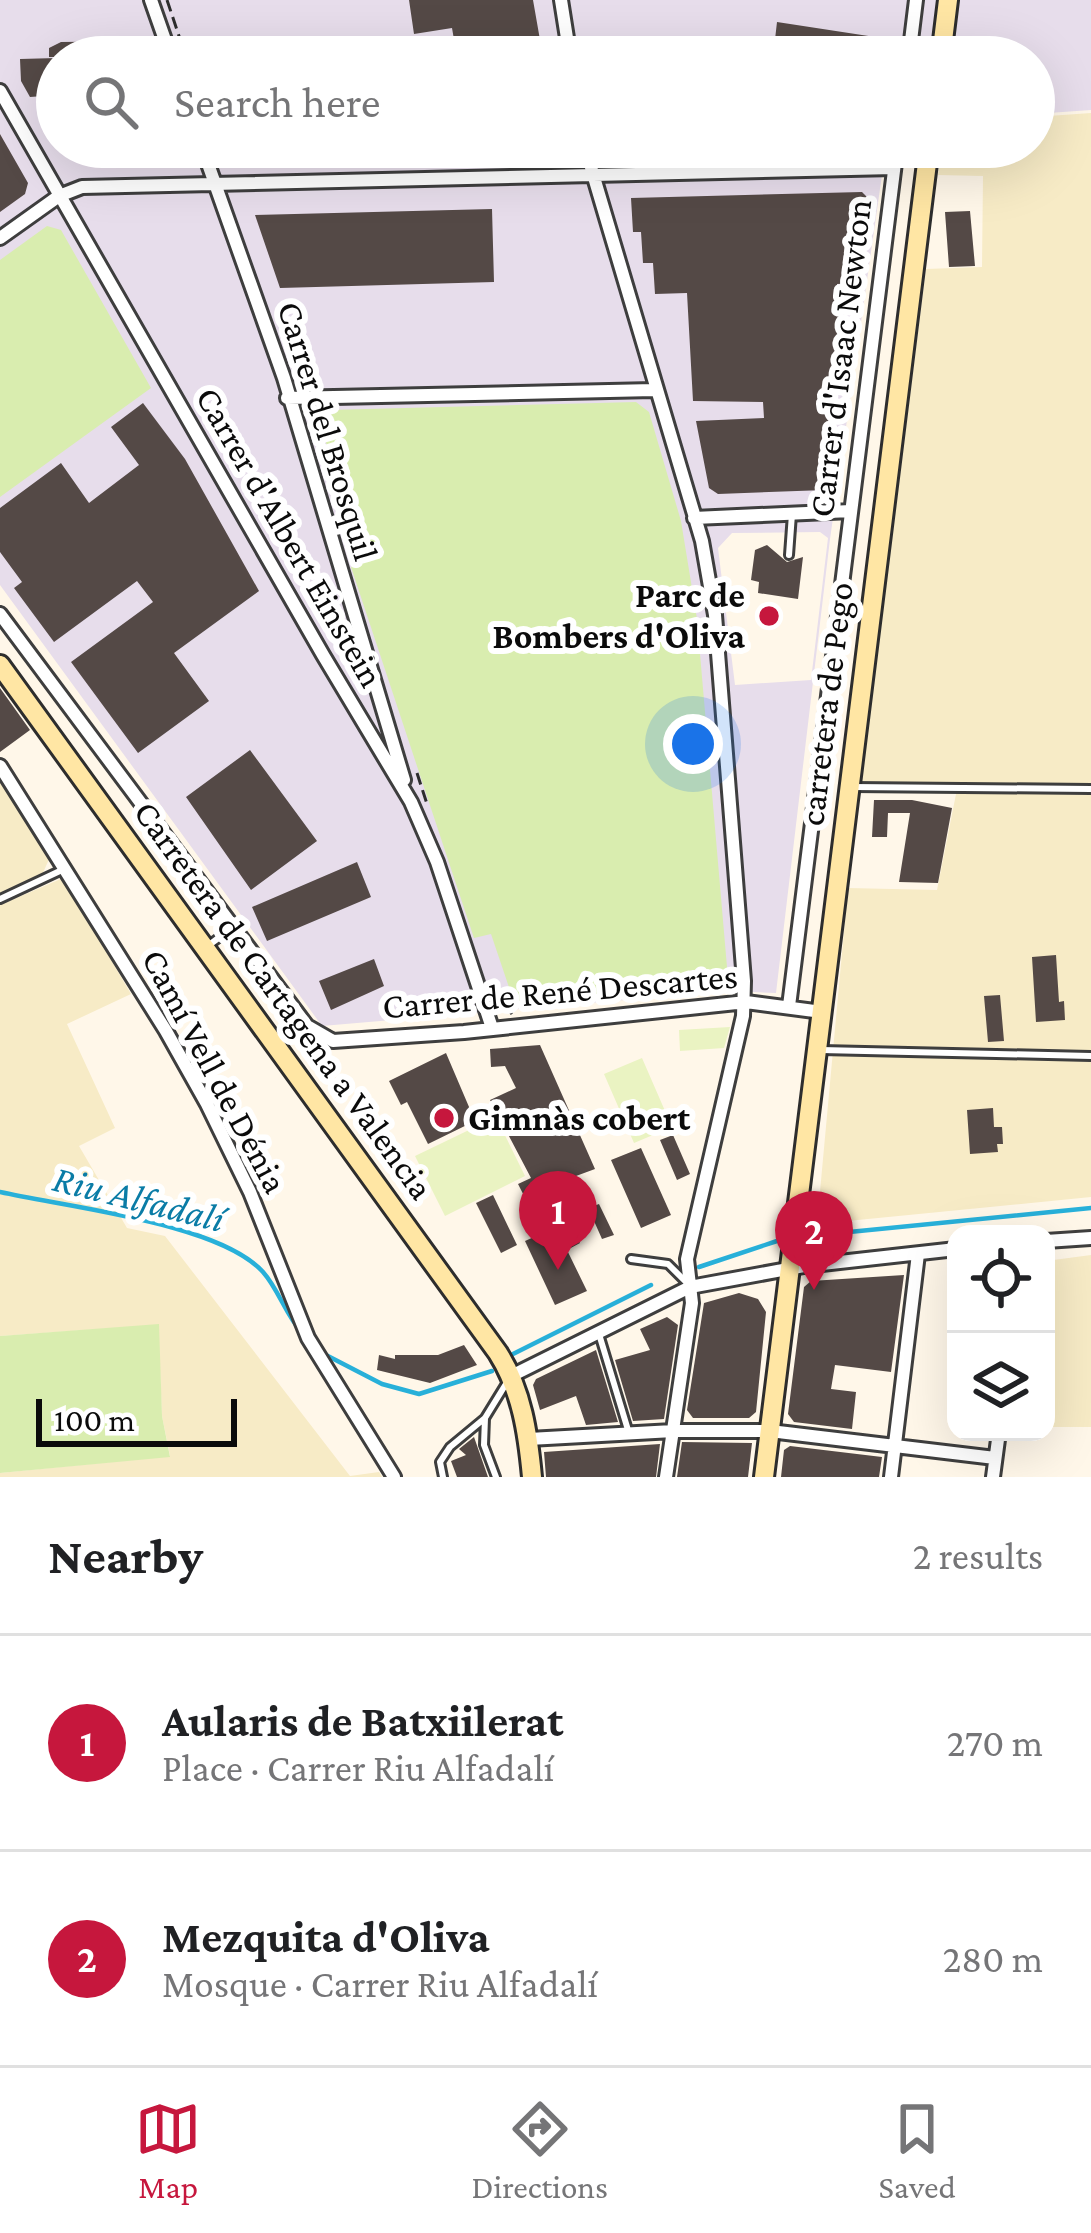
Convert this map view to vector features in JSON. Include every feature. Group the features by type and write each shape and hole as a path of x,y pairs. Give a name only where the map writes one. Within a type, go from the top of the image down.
{"main road":[{"path":"943,36 948,0"},
{"name":"carretera de Pego","path":"790,1269 926,168"},
{"name":"Carretera de Cartagena a Valencia","path":"0,665 452,1286 511,1376 529,1439 532,1477"},
{"path":"764,1477 790,1269"}],"street":[{"path":"152,0 164,36"},
{"path":"561,0 567,36"},
{"path":"912,36 916,0"},
{"name":"Carrer d'Albert Einstein","path":"0,92 36,155"},
{"name":"Carrer d'Albert Einstein","path":"43,168 411,802 437,862 492,1028"},
{"name":"Carrer del Brosquil","path":"210,168 284,378 411,802"},
{"path":"593,168 694,518 715,615 746,1002 687,1259 692,1303 666,1477"},
{"path":"0,238 59,196 82,188 894,168"},
{"name":"Carrer d'Isaac Newton","path":"789,1006 894,168"},
{"path":"287,398 654,390"},
{"path":"694,518 850,511"},
{"path":"0,614 233,926"},
{"name":"Camí Vell de Dénia","path":"0,766 207,1104 250,1192 308,1338 394,1477"},
{"name":"Carrer de René Descartes","path":"233,926 308,1026 333,1041 746,1002 822,1012"},
{"path":"1055,1240 1091,1238"},
{"path":"511,1376 690,1287 790,1269 947,1250"},
{"path":"890,1477 918,1254"},
{"path":"529,1439 770,1431 995,1458"},
{"path":"993,1477 998,1441"}],"lane":[{"path":"790,555 793,511"},
{"path":"849,787 1091,789"},
{"path":"0,899 65,868"},
{"path":"206,947 233,926"},
{"path":"818,1050 1091,1056"},
{"path":"665,1251 668,1264 690,1287"},
{"path":"631,1259 668,1264"},
{"path":"598,1332 629,1434"},
{"path":"442,1477 440,1462 450,1447 485,1418 511,1376"},
{"path":"485,1418 484,1445 496,1477"}],"path":[{"path":"167,0 179,36"},
{"path":"320,448 353,544 349,563"},
{"path":"414,764 428,808"},
{"path":"490,983 503,1006 520,1016"}],"shaded area":[{"path":"0,0 1091,0 1091,110 1055,113 1055,36 36,36 36,168 883,168 830,539 776,993 730,991 322,1026 0,585","holes":["820,532 828,538 811,680 735,685 718,548 732,533"]},
{"path":"1091,113 1091,1197 817,1224 848,888 937,890 958,784 861,783 926,269 982,267 983,176 938,175 939,168 1055,168 1055,116"},
{"path":"0,779 50,857 42,875 0,895"},
{"path":"63,878 131,994 67,1024 115,1128 79,1146 127,1228 165,1236 350,1476 379,1472 382,1477 0,1477 0,1473 170,1456 162,1416 158,1325 0,1336 0,905"},
{"path":"1091,1255 1091,1427 1055,1427 1055,1260"}],"green space":[{"path":"47,226 61,230 151,388 0,497 0,260"},
{"path":"636,402 649,412 681,521 697,619 729,990 514,1002 491,934 474,938 351,567 367,557 319,423 329,410"},
{"path":"730,1027 724,1048 680,1051 679,1030"},
{"path":"642,1058 672,1127 634,1143 604,1074"},
{"path":"496,1117 525,1176 445,1216 415,1156"},
{"path":"159,1324 162,1416 170,1457 0,1473 0,1336"}],"building":[{"path":"409,0 533,0 539,36 453,36 452,28 414,34"},
{"path":"777,22 868,36 775,36"},
{"path":"20,59 36,59 36,97 30,97 21,81"},
{"path":"0,134 28,183 25,194 0,212"},
{"path":"862,192 869,199 864,233 856,234 858,283 837,284 843,394 830,395 833,484 825,490 718,494 709,488 696,421 764,418 763,402 693,401 687,293 655,294 653,263 643,263 641,232 633,232 631,198"},
{"path":"492,209 494,282 280,288 255,215"},
{"path":"970,211 975,266 949,267 945,212"},
{"path":"143,403 185,459 259,591 174,653 209,701 138,753 71,662 153,602 137,581 54,642 14,588 22,582 0,552 0,508 61,463 89,503 139,465 111,427"},
{"path":"767,545 787,562 803,557 798,599 758,593 759,582 751,580 755,550"},
{"path":"0,688 30,730 0,752"},
{"path":"250,750 317,841 251,890 186,797"},
{"path":"874,800 912,800 952,808 938,883 899,882 910,813 888,813 887,837 872,837"},
{"path":"357,862 371,897 267,941 252,907"},
{"path":"1056,955 1065,1020 1036,1022 1032,957"},
{"path":"374,959 384,986 331,1010 319,981"},
{"path":"1000,995 1004,1041 988,1042 984,996"},
{"path":"540,1045 595,1169 557,1183 572,1214 599,1204 614,1235 602,1239 594,1221 573,1229 580,1243 567,1250 587,1291 555,1305 525,1241 543,1233 518,1184 531,1178 490,1100 516,1088 505,1066 491,1067 490,1049"},
{"path":"446,1053 475,1121 428,1144 407,1102 401,1105 389,1081"},
{"path":"993,1108 994,1127 1002,1127 1003,1144 997,1144 998,1152 970,1154 967,1110"},
{"path":"673,1135 690,1174 677,1180 660,1140"},
{"path":"641,1148 671,1215 641,1228 611,1160"},
{"path":"493,1195 517,1245 501,1253 476,1203"},
{"path":"904,1275 891,1372 835,1365 831,1389 856,1392 852,1429 794,1422 788,1414 804,1287 811,1281"},
{"path":"739,1293 758,1299 766,1312 756,1412 749,1418 693,1418 687,1410 704,1303"},
{"path":"667,1317 678,1325 664,1419 633,1421 615,1360 650,1350 640,1329"},
{"path":"464,1345 477,1365 430,1383 377,1370 379,1355 395,1359 395,1355 438,1355"},
{"path":"596,1350 618,1422 586,1425 576,1396 540,1410 533,1385 536,1379"},
{"path":"474,1437 488,1477 457,1477 451,1461 466,1455 459,1449"},
{"path":"682,1442 752,1443 748,1477 677,1477"},
{"path":"660,1444 656,1477 546,1477 544,1452"},
{"path":"790,1446 882,1457 879,1477 781,1477 784,1450"}],"waterway":[{"name":"Riu Alfadalí","path":"0,1192 140,1219 213,1241 263,1272 303,1334"},
{"name":"Riu Alfadalí","path":"809,1236 1091,1208"},
{"name":"Riu Alfadalí","path":"699,1267 777,1241"},
{"name":"Riu Alfadalí","path":"513,1354 651,1285"},
{"name":"Riu Alfadalí","path":"324,1354 382,1384 419,1394 492,1371"}],"place":[{"name":"Parc de Bombers d'Oliva","path":"769,616"},
{"name":"Gimnàs cobert","path":"444,1118"},
{"name":"Aularis de Batxiilerat","path":"558,1270"},
{"name":"Mezquita d'Oliva","path":"814,1290"}]}
